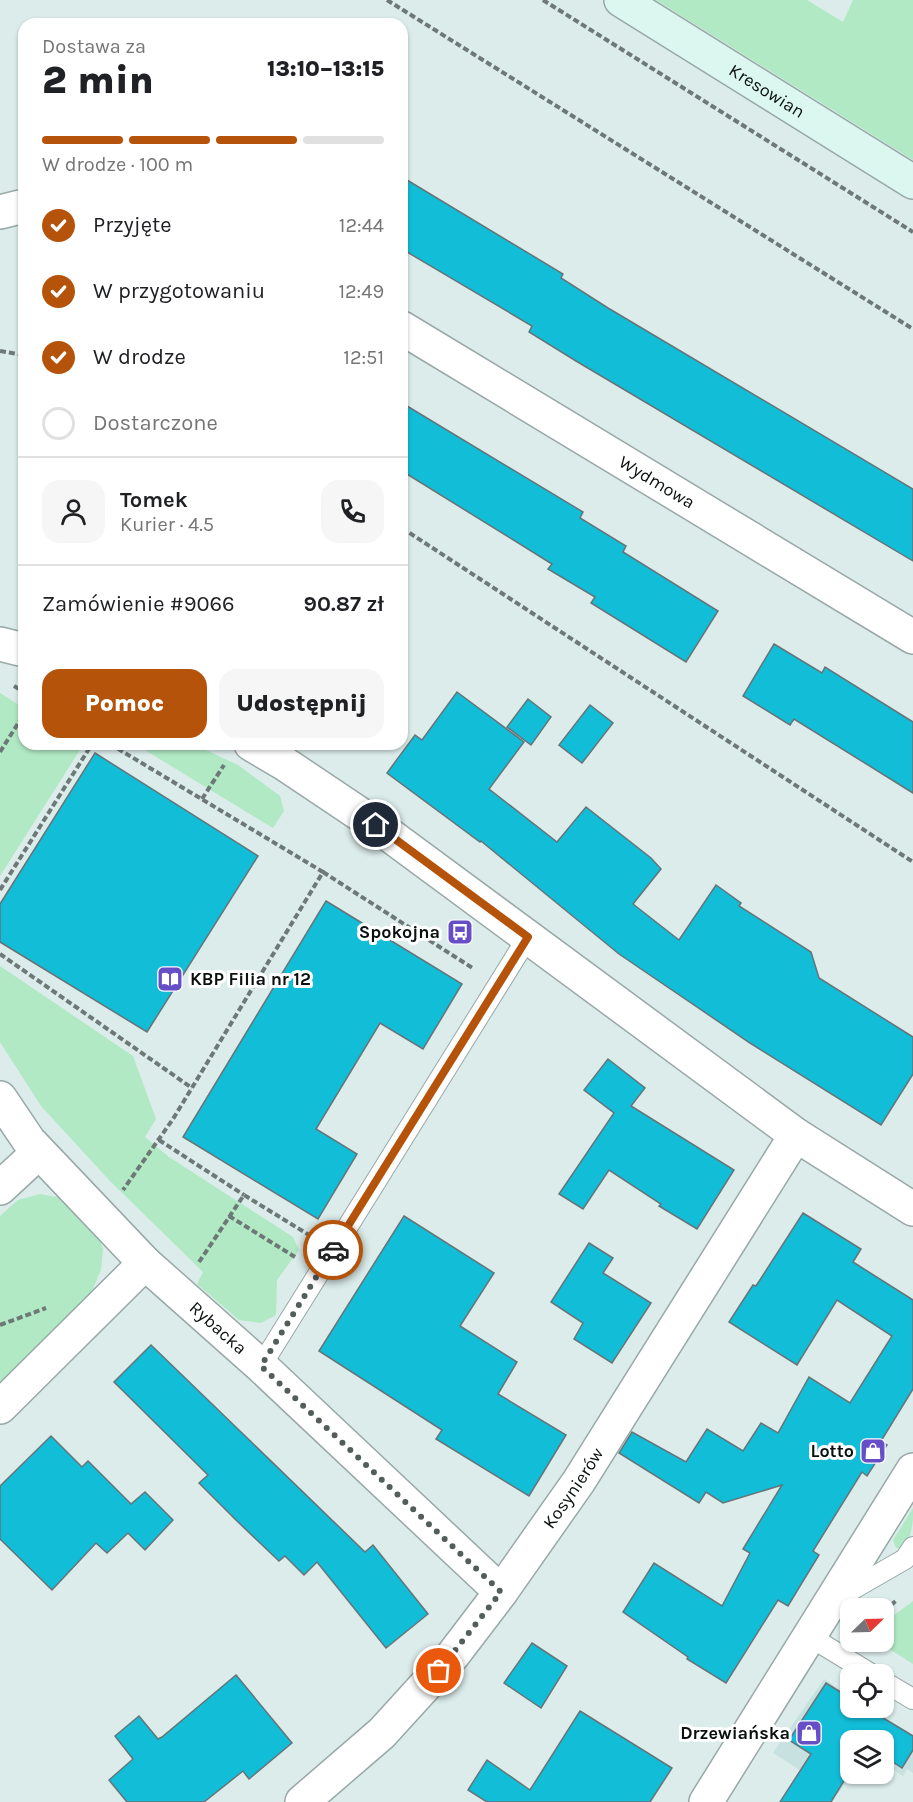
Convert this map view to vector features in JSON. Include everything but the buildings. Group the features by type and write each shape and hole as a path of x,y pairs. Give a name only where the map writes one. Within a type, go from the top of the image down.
{"main road":[{"name":"Kresowian","path":"621,0 913,182"}],"street":[{"path":"0,212 18,208"},
{"name":"Wydmowa","path":"408,332 913,637"},
{"path":"0,644 18,648"},
{"path":"238,753 285,764 376,825 796,1135 913,1209"},
{"name":"Rybacka","path":"0,1098 29,1141 145,1263 261,1366 501,1592"},
{"name":"Kosynierów","path":"302,1802 382,1733 453,1655 501,1592 579,1481 796,1135"},
{"path":"0,1188 39,1152"},
{"path":"0,1407 145,1263"},
{"path":"706,1802 913,1470"}],"lane":[{"path":"261,1366 528,937"},
{"path":"832,1601 905,1559 913,1547"},
{"path":"809,1636 855,1664"},
{"path":"894,1688 913,1699"}],"path":[{"path":"387,0 913,329"},
{"path":"543,0 913,232"},
{"path":"0,351 18,354"},
{"path":"408,532 913,862"},
{"path":"0,752 18,723"},
{"path":"0,741 6,741"},
{"path":"0,890 88,750"},
{"path":"117,1198 159,1140 192,1088 322,872 120,750"},
{"path":"202,800 238,753"},
{"path":"0,954 192,1088"},
{"path":"159,1140 333,1251"},
{"path":"194,1270 244,1195"},
{"path":"230,1216 319,1272"}],"shaded area":[{"path":"824,1679 840,1689 840,1718 886,1718 913,1735 913,1773 907,1769 903,1776 894,1770 894,1730 840,1730 840,1784 845,1784 838,1794 773,1753"}],"green space":[{"path":"656,0 807,0 843,22 853,0 913,0 913,160"},
{"path":"0,693 18,704 18,750 80,750 0,876"},
{"path":"145,750 206,750 238,765 280,796 284,811 273,828"},
{"path":"0,966 133,1056 156,1119 145,1137 169,1157 293,1237 299,1250 277,1280 276,1315 261,1323 239,1320 197,1284 203,1272 110,1181 41,1106 0,1042"},
{"path":"40,1194 62,1198 95,1227 103,1249 101,1270 92,1291 0,1384 0,1216 18,1200"},
{"path":"913,1508 910,1534 901,1548 896,1548 893,1540"},
{"path":"913,1601 913,1664 894,1652 894,1615"}],"way so far":[{"path":"333,1250 261,1366 501,1592 439,1671"}],"place":[{"name":"Spokojna","path":"460,932"},
{"name":"KBP Filia nr 12","path":"170,979"},
{"name":"Lotto","path":"873,1451"},
{"name":"Drzewiańska","path":"809,1733"}],"route":[{"path":"333,1250 528,937 376,825"}]}
